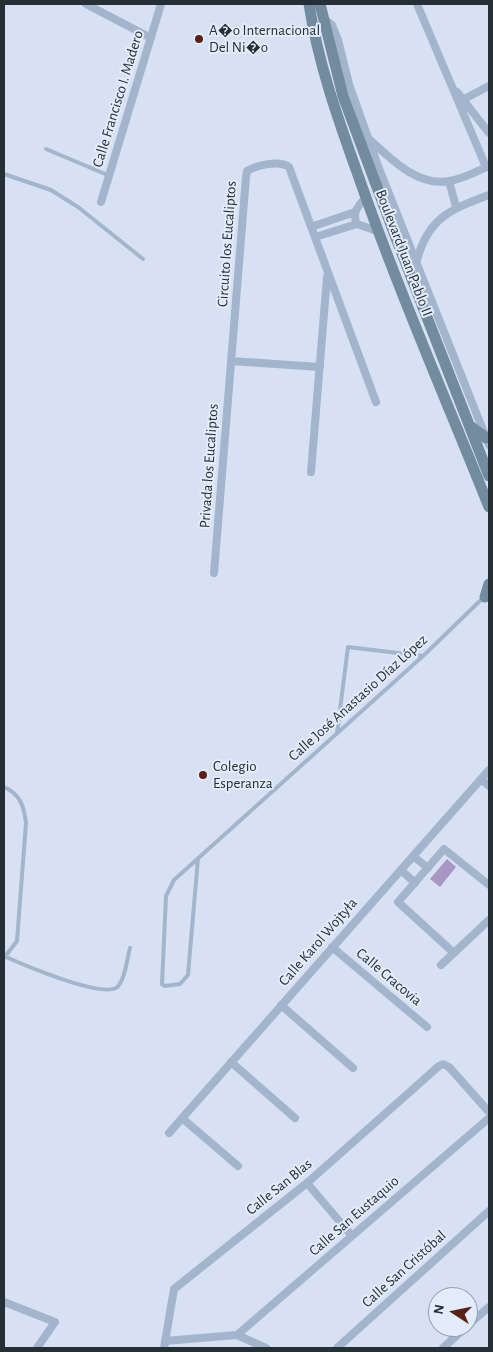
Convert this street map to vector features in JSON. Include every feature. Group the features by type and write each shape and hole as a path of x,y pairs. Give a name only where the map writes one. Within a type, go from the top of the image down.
{"main road":[{"name":"Boulevard Juan Pablo II","path":"309,4 332,101 377,231 489,507"},
{"name":"Boulevard Juan Pablo II","path":"320,4 322,18 347,105 489,476"},
{"path":"470,425 488,442"},
{"path":"487,594 489,584"}],"street":[{"path":"86,4 151,38"},
{"name":"Calle Francisco I. Madero","path":"101,202 161,4"},
{"path":"368,138 397,165 414,175 430,180 449,181 488,167 417,4"},
{"name":"Boulevard Juan Pablo II","path":"322,18 332,25 338,40 349,84 368,138 488,442"},
{"path":"464,98 489,86"},
{"path":"453,89 464,98 489,133"},
{"name":"Circuito los Eucaliptos","path":"231,361 247,171 252,168 280,163 289,166 327,273 320,367"},
{"path":"449,181 456,207"},
{"path":"417,260 421,244 434,223 456,207 489,195"},
{"path":"311,227 355,212 366,197"},
{"path":"355,212 357,224"},
{"path":"315,237 357,224 377,231"},
{"path":"327,273 376,402"},
{"path":"231,361 320,367 311,472"},
{"name":"Privada los Eucaliptos","path":"214,573 231,361"},
{"name":"Calle Karol Wojtyła","path":"168,1133 489,770"},
{"path":"481,779 489,786"},
{"path":"454,953 398,902 444,849 489,885"},
{"path":"413,856 428,868"},
{"path":"401,870 415,883"},
{"path":"441,965 489,920"},
{"name":"Calle Cracovia","path":"332,948 428,1027"},
{"path":"282,1005 353,1068"},
{"path":"232,1062 296,1118"},
{"name":"Calle San Blas","path":"164,1345 174,1289 306,1183 438,1066 443,1064 449,1066 489,1112"},
{"path":"182,1118 238,1166"},
{"name":"Calle San Eustaquio","path":"237,1335 489,1118"},
{"path":"306,1183 352,1236"},
{"name":"Calle San Cristóbal","path":"337,1348 489,1211"},
{"path":"4,1302 54,1322 37,1348"},
{"path":"478,1316 489,1307"},
{"path":"164,1345 237,1335 266,1348"},
{"path":"443,1348 455,1337"}],"lane":[{"path":"46,149 110,176"},
{"path":"4,174 51,190 78,207 143,259"},
{"name":"Calle José Anastasio Díaz López","path":"198,858 188,975 180,984 165,986 162,984 166,896 174,880 198,858 423,656 487,594"},
{"path":"337,733 348,647 423,656"},
{"path":"4,787 15,792 24,806 26,823 17,941 5,958 50,977 106,989 115,988 121,982 130,948"}],"shaded area":[{"path":"447,859 456,867 440,887 430,879"}],"place":[{"name":"A�o Internacional Del Ni�o","path":"199,39"},
{"name":"Colegio Esperanza","path":"203,775"}]}
